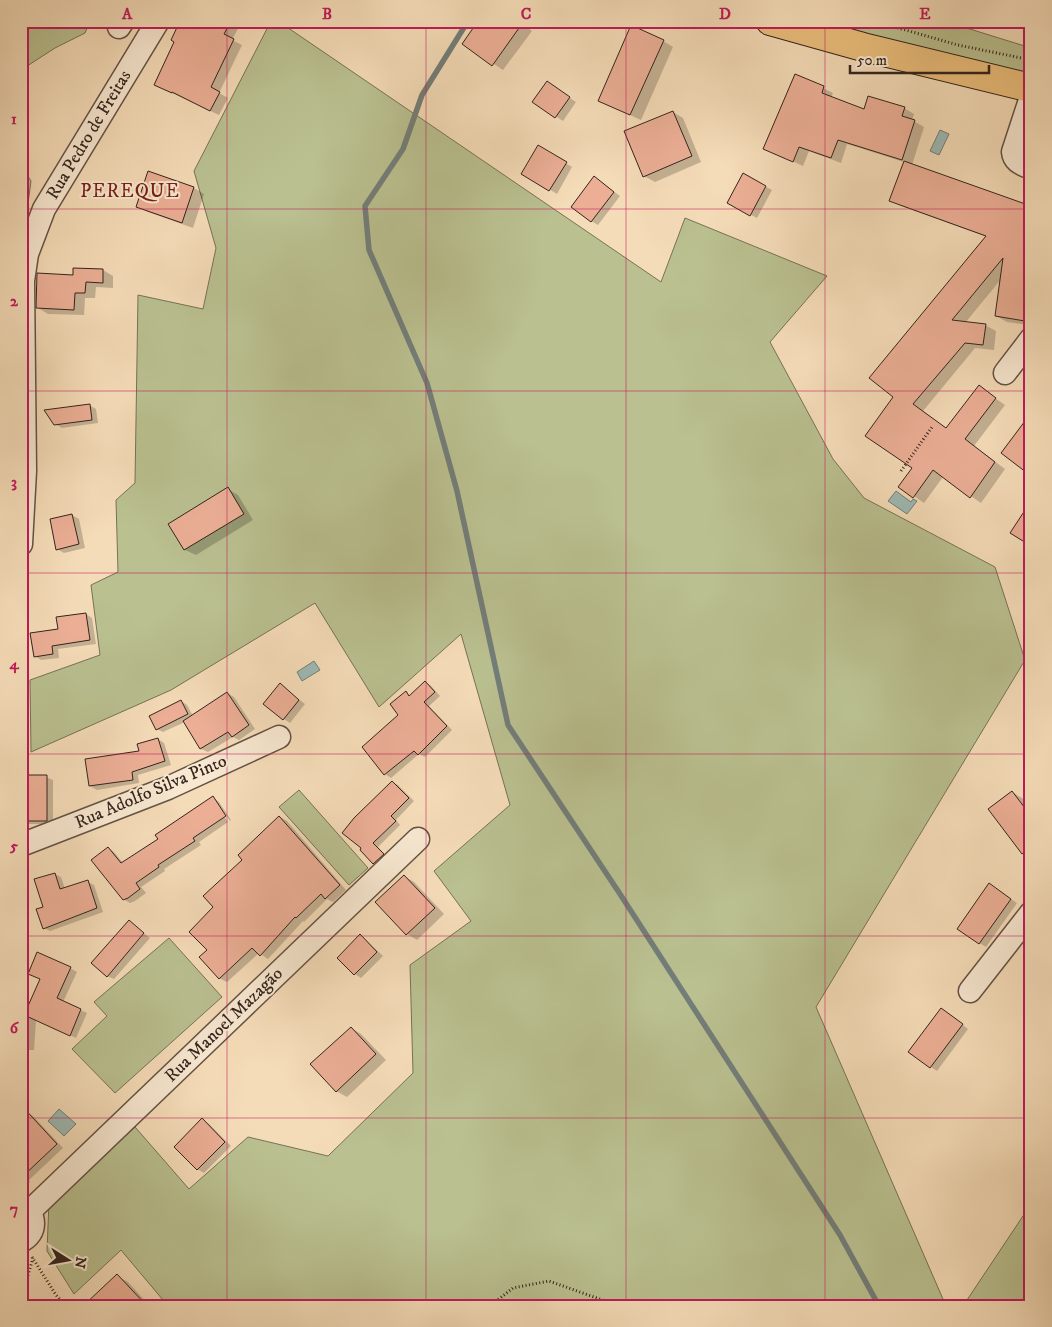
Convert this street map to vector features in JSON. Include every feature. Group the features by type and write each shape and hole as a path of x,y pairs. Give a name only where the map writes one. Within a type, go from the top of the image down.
{"main road":[{"path":"770,21 864,47 1031,88"}],"street":[{"name":"Rua Pedro de Freitas","path":"21,544 23,473 22,282 28,254 44,208 158,21"},
{"path":"1031,97 1013,152 1013,157 1016,161 1031,168"},
{"path":"1005,373 1031,339"},
{"name":"Rua Adolfo Silva Pinto","path":"21,845 168,788 279,737"},
{"name":"Rua Manoel Mazagão","path":"26,1208 418,839"},
{"path":"970,991 1031,913"},
{"path":"26,1208 33,1217 33,1230 26,1246"}],"path":[{"path":"874,21 958,44 1031,60"},
{"path":"901,471 932,427"},
{"path":"21,1299 26,1246"},
{"path":"26,1246 56,1295 66,1306"},
{"path":"490,1306 513,1288 549,1281 619,1306"}],"green space":[{"path":"21,21 90,21 85,33 55,48 21,70"},
{"path":"271,21 278,21 661,282 685,218 827,276 770,342 833,459 864,498 995,567 1025,660 816,1007 946,1306 168,1306 121,1250 74,1294 47,1251 49,1202 135,1127 189,1189 248,1137 328,1156 413,1073 410,965 471,921 434,871 510,805 461,634 379,707 315,603 171,690 31,752 30,680 100,655 91,585 118,572 116,500 135,483 138,295 203,309 216,248 194,171"},
{"path":"788,21 944,21 1031,48 1031,84"},
{"path":"21,169 23,169 31,181 26,218 21,225"},
{"path":"299,790 368,868 349,885 279,807"},
{"path":"169,938 222,997 115,1093 72,1049 107,1016 94,1002"},
{"path":"1031,1204 1031,1306 963,1306"}],"water":[{"path":"940,130 949,134 939,155 930,151"},
{"path":"896,491 911,502 913,499 917,501 907,514 888,501"},
{"path":"314,661 320,670 302,681 297,672"},
{"path":"59,1109 76,1124 64,1136 48,1121"}],"building":[{"path":"180,21 231,21 224,34 234,39 211,87 220,92 210,111 154,85 174,42 171,40"},
{"path":"478,21 524,21 492,66 462,44"},
{"path":"631,25 664,40 630,115 598,101"},
{"path":"795,74 824,86 822,93 864,109 868,96 905,107 902,116 915,120 902,160 838,140 831,158 799,147 793,162 763,149"},
{"path":"547,81 570,97 555,118 532,102"},
{"path":"673,111 692,156 643,177 624,131"},
{"path":"538,145 567,162 549,191 521,174"},
{"path":"904,161 1031,206 1031,322 995,316 1003,258 952,320 986,324 983,345 965,343 913,404 946,428 979,385 996,398 965,439 995,462 970,498 933,470 913,498 898,487 912,468 865,436 893,397 869,378 986,236 889,201"},
{"path":"148,171 194,187 182,223 136,207"},
{"path":"743,173 766,186 750,216 727,203"},
{"path":"594,176 614,192 591,222 571,207"},
{"path":"73,268 103,269 103,283 86,282 85,293 75,293 74,310 36,308 37,273 73,275"},
{"path":"90,404 92,420 54,425 44,410"},
{"path":"1031,413 1031,476 1001,453"},
{"path":"228,487 244,514 184,550 168,524"},
{"path":"1031,501 1031,546 1010,533"},
{"path":"72,514 79,544 56,550 50,519"},
{"path":"86,613 90,640 52,646 53,654 34,657 30,633 58,629 56,617"},
{"path":"425,681 435,692 424,702 447,726 418,755 414,751 384,775 362,747 398,715 390,704 406,691 409,696"},
{"path":"280,683 299,700 283,720 263,704"},
{"path":"227,692 249,725 232,737 228,732 200,749 183,721"},
{"path":"181,700 188,714 156,730 149,716"},
{"path":"158,738 165,761 132,772 133,780 89,786 85,759 139,751 137,744"},
{"path":"21,775 47,775 47,821 21,821"},
{"path":"392,781 409,798 391,816 396,821 373,843 384,854 373,864 360,850 361,848 342,833 354,818"},
{"path":"1012,791 1031,816 1031,848 1022,854 988,809"},
{"path":"213,796 226,816 193,838 195,841 158,865 159,867 136,883 140,889 128,898 123,900 91,860 108,847 121,863 158,839 155,835"},
{"path":"279,816 340,885 325,899 321,894 295,917 260,956 252,948 219,979 199,957 207,950 189,932 213,907 203,896 242,860 238,855"},
{"path":"55,873 60,889 88,880 97,908 43,929 36,909 43,907 34,879"},
{"path":"404,875 435,908 406,935 375,902"},
{"path":"989,883 1011,899 979,944 957,929"},
{"path":"129,920 144,933 107,977 91,963"},
{"path":"360,934 377,952 354,975 337,958"},
{"path":"37,952 71,967 57,998 81,1009 70,1036 24,1015 40,979 28,974"},
{"path":"941,1008 963,1024 930,1068 908,1052"},
{"path":"351,1027 376,1054 336,1092 310,1064"},
{"path":"21,1105 57,1144 21,1178"},
{"path":"202,1118 225,1142 197,1170 174,1147"},
{"path":"117,1274 147,1306 83,1306"}],"waterway":[{"path":"468,21 422,95 403,149 365,206 369,250 427,383 457,491 508,725 620,894 840,1235 879,1306"}],"district":[{"name":"PEREQUE","path":"130,191"}]}
